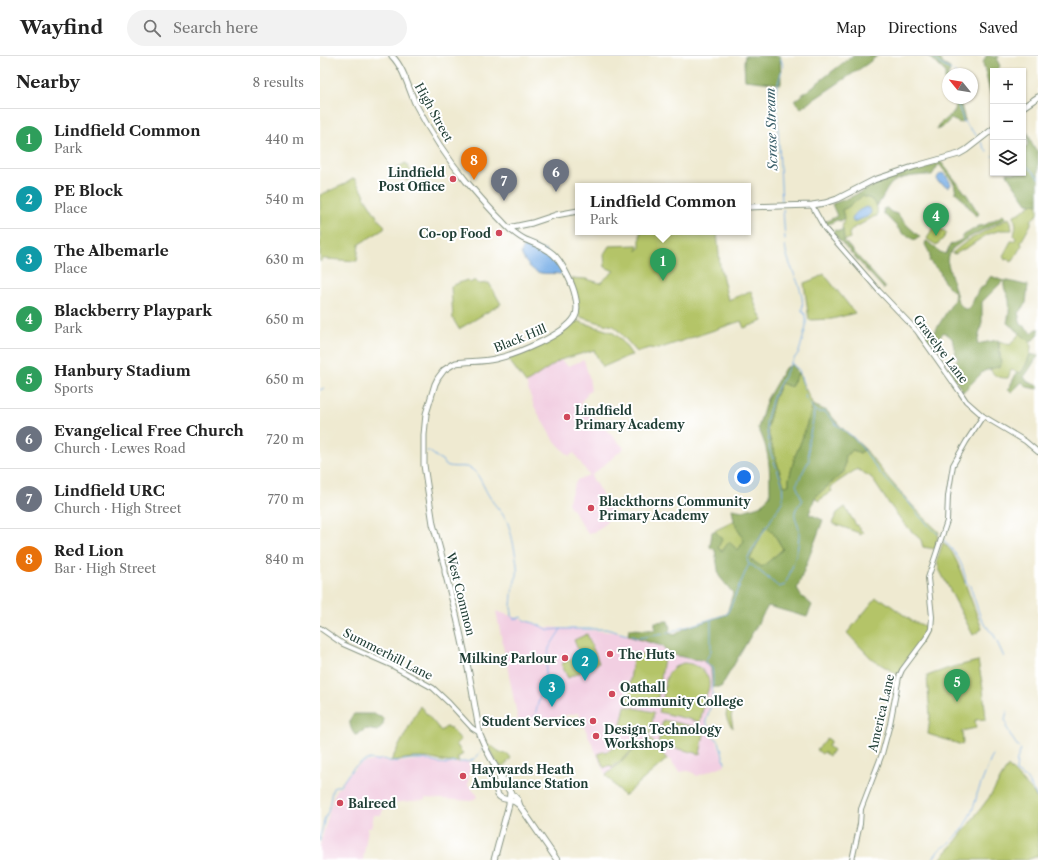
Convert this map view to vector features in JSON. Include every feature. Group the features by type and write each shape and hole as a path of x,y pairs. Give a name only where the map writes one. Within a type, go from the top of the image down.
{"main road":[{"name":"High Street","path":"392,56 403,73 414,100 433,135 479,197 511,230 525,240 542,246 554,254 569,277 573,288 576,303 575,317"},
{"path":"1026,105 1038,97"},
{"path":"751,207 812,205 836,200 874,180 916,166 960,154 990,131"},
{"path":"511,230 513,227 532,223 556,215 575,212"},
{"name":"Black Hill","path":"426,414 435,384 441,374 448,367 456,363 490,360 512,354 551,337 564,328 575,317"},
{"name":"West Common","path":"426,414 424,465 433,524 457,618 480,733 487,752 503,779 508,796"},
{"path":"500,775 498,788 499,795 508,796 518,800 519,805 556,860"},
{"path":"494,860 507,808 508,796 502,785 498,788"},
{"path":"507,808 512,804 519,805"}],"street":[{"name":"Gravelye Lane","path":"812,205 825,228 879,291 917,331 966,401 983,416 1025,441 1038,452"},
{"name":"America Lane","path":"852,860 860,824 861,809 882,754 890,724 899,677 902,670 926,638 931,628 932,617 928,578 947,521 948,496 953,465 983,416"},
{"name":"Summerhill Lane","path":"320,628 343,644 393,666 433,688 472,728 480,733"}],"shaded area":[{"name":"Lindfield Primary Academy","path":"560,360 568,366 584,360 591,391 588,392 580,404 624,448 591,476 613,512 605,524 598,530 588,534 568,503 577,480 589,475 574,453 569,456 552,438 534,406 526,383"},
{"name":"Oathall Community College","path":"496,611 545,627 614,632 662,646 670,654 702,660 711,668 712,687 705,721 710,735 717,741 725,765 697,776 692,772 680,772 649,737 606,775 578,713 519,725"},
{"path":"379,760 393,763 418,760 448,764 468,762 470,765 468,785 478,796 472,801 425,798 425,800 389,803 385,805 381,815 374,815 371,828 368,828 363,860 320,860 320,846 336,789 341,787 347,776 362,763"}],"green space":[{"path":"745,56 780,56 781,84 745,80"},
{"path":"852,56 877,56 801,108 794,101"},
{"path":"929,56 939,56 943,64 950,68 942,69"},
{"path":"986,56 999,56 997,60 1000,66 999,68 990,68 990,92 983,63"},
{"path":"955,104 961,104 965,120 960,123 951,119 937,130 938,125 955,111"},
{"path":"1028,133 1033,146 1038,152 1038,205 1027,203 1008,176 1026,176 1026,146 1028,145"},
{"path":"941,162 967,195 979,214 976,216 956,193 954,183 939,164 932,175 903,178 893,182 888,187 877,206 871,199 862,196 842,210 844,218 840,221 837,220 827,225 825,222 837,216 832,204 851,197 890,177"},
{"path":"406,163 414,177 406,181 398,167"},
{"path":"354,178 379,220 385,226 384,229 359,244 357,261 323,259 320,262 320,195 345,184"},
{"path":"862,196 874,202 877,208 877,216 852,229 849,234 850,238 844,241 842,229 844,218 842,210"},
{"path":"1031,204 1038,205 1038,214 1031,220 1031,224 1021,242 1022,245 1012,262 1007,259 1005,260 1003,256 1011,241 1014,241 1016,238 1014,236 1016,226 1014,215 1021,212"},
{"path":"887,208 891,212 897,214 920,237 914,240 902,233 884,214 883,209"},
{"path":"1003,215 1006,218 966,239 952,249 947,260 958,302 964,309 969,309 979,289 983,287 991,276 1003,281 982,302 982,322 977,344 998,340 1001,366 984,371 963,392 948,369 958,359 952,338 944,332 934,343 930,344 919,331 921,330 932,336 954,300 955,293 944,282 940,272 929,261 930,254 925,244 926,241 940,252 946,254 950,245 961,240 964,235"},
{"path":"1009,218 1012,230 1001,230 988,234 955,254 952,253 967,241"},
{"path":"934,225 947,233 936,245 927,239"},
{"path":"843,229 844,241 885,287 884,289 832,232"},
{"path":"640,235 717,235 720,266 728,300 751,291 756,307 763,321 744,328 741,321 658,349 649,348 637,352 614,326 580,317 571,278 586,279 600,283 614,271 605,267 604,254 609,246 638,245 637,251 640,247"},
{"path":"824,274 855,313 832,319 809,320 804,283"},
{"path":"467,280 470,283 475,280 479,284 489,283 501,304 459,329 453,319 451,286"},
{"path":"1004,280 1028,285 1026,303 1018,313 1021,324 1032,333 1038,328 1038,335 1030,343 1007,323 1009,303 1005,291"},
{"path":"575,321 612,332 620,338 632,355 603,367 594,350 560,360 526,383 508,359 552,339"},
{"path":"1020,333 1028,340 1031,346 1031,350 1023,370 1021,373 1011,370 1008,378 995,375 990,369 1001,365 999,341 1010,345"},
{"path":"1030,354 1038,356 1024,377 1028,382 1038,386 1038,389 1027,387 1022,382 1012,392 1008,390 1017,372 1021,373 1026,366"},
{"path":"792,365 798,373 791,387 781,383 774,399 767,429 784,486 789,485 789,479 795,456 813,405 827,411 841,427 865,449 860,453 853,450 846,455 844,472 815,497 809,514 823,520 797,589 801,596 812,605 807,617 768,606 721,687 712,687 711,668 702,660 670,654 662,646 628,636 629,629 655,630 655,622 668,621 670,628 668,633 675,635 685,628 727,614 733,593 719,576 715,550 710,547 712,532 715,531 722,539 718,548 722,551 729,542 738,550 744,541 734,521 732,509 743,511 762,505 770,495 767,453 758,428 767,399 785,368","holes":["765,527 772,531 783,549 762,567 750,559"]},
{"path":"798,373 813,405 795,456 789,479 789,486 784,486 767,429 774,399 781,383 791,387"},
{"path":"865,449 900,492 939,532 935,549 923,547 921,540 905,525 871,477 857,469 830,487 832,491 818,501 815,497 844,472 846,455 853,450 860,453"},
{"path":"845,507 856,525 863,533 860,535 859,533 832,523 837,513"},
{"path":"734,521 744,541 738,550 722,551 718,548 715,531 712,532"},
{"path":"765,527 772,531 783,549 762,567 750,559"},
{"path":"943,542 952,552 958,564 982,629 973,635 939,569 937,560"},
{"path":"876,598 883,600 912,621 925,626 927,630 921,642 898,675 872,659 847,633"},
{"path":"587,634 599,663 568,678 561,664 580,655 574,640"},
{"path":"634,653 664,658 657,705 627,700"},
{"path":"978,661 983,688 986,719 975,720 976,728 962,731 962,745 928,734 930,717 927,676 949,668"},
{"path":"683,663 695,665 705,672 708,677 709,688 700,722 659,712 668,675 672,669"},
{"path":"736,701 731,717 733,728 726,717 726,713 729,707"},
{"path":"420,706 441,731 446,727 450,727 461,740 456,744 463,754 457,758 459,762 447,762 427,758 391,761"},
{"path":"625,706 654,712 650,735 620,729"},
{"path":"354,714 374,714 383,718 383,724 377,731 366,729 355,735 350,724 350,719"},
{"path":"663,720 705,729 700,754 658,744"},
{"path":"649,737 667,759 624,796 606,775"},
{"path":"827,738 831,741 828,746 833,750 829,756 824,752 822,754 817,750"},
{"path":"486,744 502,753 508,754 511,758 504,766 499,766"},
{"path":"621,744 634,749 612,768 610,765 604,768 598,754"},
{"path":"1008,766 1034,793 1038,802 1038,856 1027,860 939,860 953,845 991,795"}],"water":[{"path":"942,173 949,180 951,185 948,187 937,181 938,176"},
{"path":"866,207 870,209 871,213 867,217 853,222 852,220 855,214"},
{"path":"526,243 546,251 553,257 562,272 561,274 541,273 534,271 526,263 521,253"}],"waterway":[{"name":"Scrase Stream","path":"780,56 783,66 776,90 782,203"},
{"path":"933,56 940,64 947,68"},
{"path":"958,104 964,122 978,137"},
{"path":"981,142 987,152"},
{"path":"1026,165 1038,178"},
{"name":"Scrase Stream","path":"783,209 785,240"},
{"name":"Scrase Stream","path":"749,565 747,559 783,500 782,482 770,451 766,422 773,397 791,363 799,352 806,327 805,314 802,311 799,285 786,254 785,245"},
{"path":"791,363 799,370 806,399 814,410 818,412 825,412 838,426 852,436 880,473 910,504 921,518 938,534"},
{"path":"320,390 324,388"},
{"path":"786,582 797,550 799,536 795,512 797,507 802,502 802,499 796,485 809,460 808,442 814,411"},
{"path":"427,451 442,460 444,464 448,466 466,467 473,470 507,521 511,532 517,564 517,576 512,593 512,617 515,619 522,617 526,621 549,630 561,629"},
{"path":"943,539 959,560 980,616 989,630 993,633 1004,657"},
{"path":"749,565 752,565 779,587 785,585"},
{"name":"Scrase Stream","path":"532,720 534,719 545,676 549,648 561,629 606,629 638,638 663,634 727,614 748,566"},
{"path":"711,620 711,651 705,662 712,668 712,701 706,721 712,735 719,741 725,763"},
{"path":"1007,711 1005,720 1007,723 1006,727 1014,742 1021,750 1017,759 1016,772 1026,778 1038,798"},
{"name":"Scrase Stream","path":"459,762 473,760 482,749"},
{"path":"932,860 942,847 949,844 956,837 968,819 993,754"},
{"name":"Scrase Stream","path":"320,836 324,820 329,810 333,788 335,786 340,786 353,768 362,762 370,759 375,761 384,759 392,762 421,759 448,764 456,762"}],"place":[{"name":"Lindfield Post Office","path":"453,179"},
{"name":"Red Lion","path":"474,180"},
{"name":"Evangelical Free Church","path":"556,192"},
{"name":"Lindfield URC","path":"504,201"},
{"name":"Co-op Food","path":"499,233"},
{"name":"Blackberry Playpark","path":"936,236"},
{"name":"Lindfield Common","path":"663,281"},
{"name":"Lindfield Primary Academy","path":"567,417"},
{"name":"Blackthorns Community Primary Academy","path":"591,508"},
{"name":"The Huts","path":"610,654"},
{"name":"Milking Parlour","path":"565,658"},
{"name":"PE Block","path":"585,681"},
{"name":"Oathall Community College","path":"612,694"},
{"name":"Hanbury Stadium","path":"957,702"},
{"name":"The Albemarle","path":"552,707"},
{"name":"Student Services","path":"593,721"},
{"name":"Design Technology Workshops","path":"596,736"},
{"name":"Haywards Heath Ambulance Station","path":"463,776"},
{"name":"Balreed","path":"340,803"}]}
